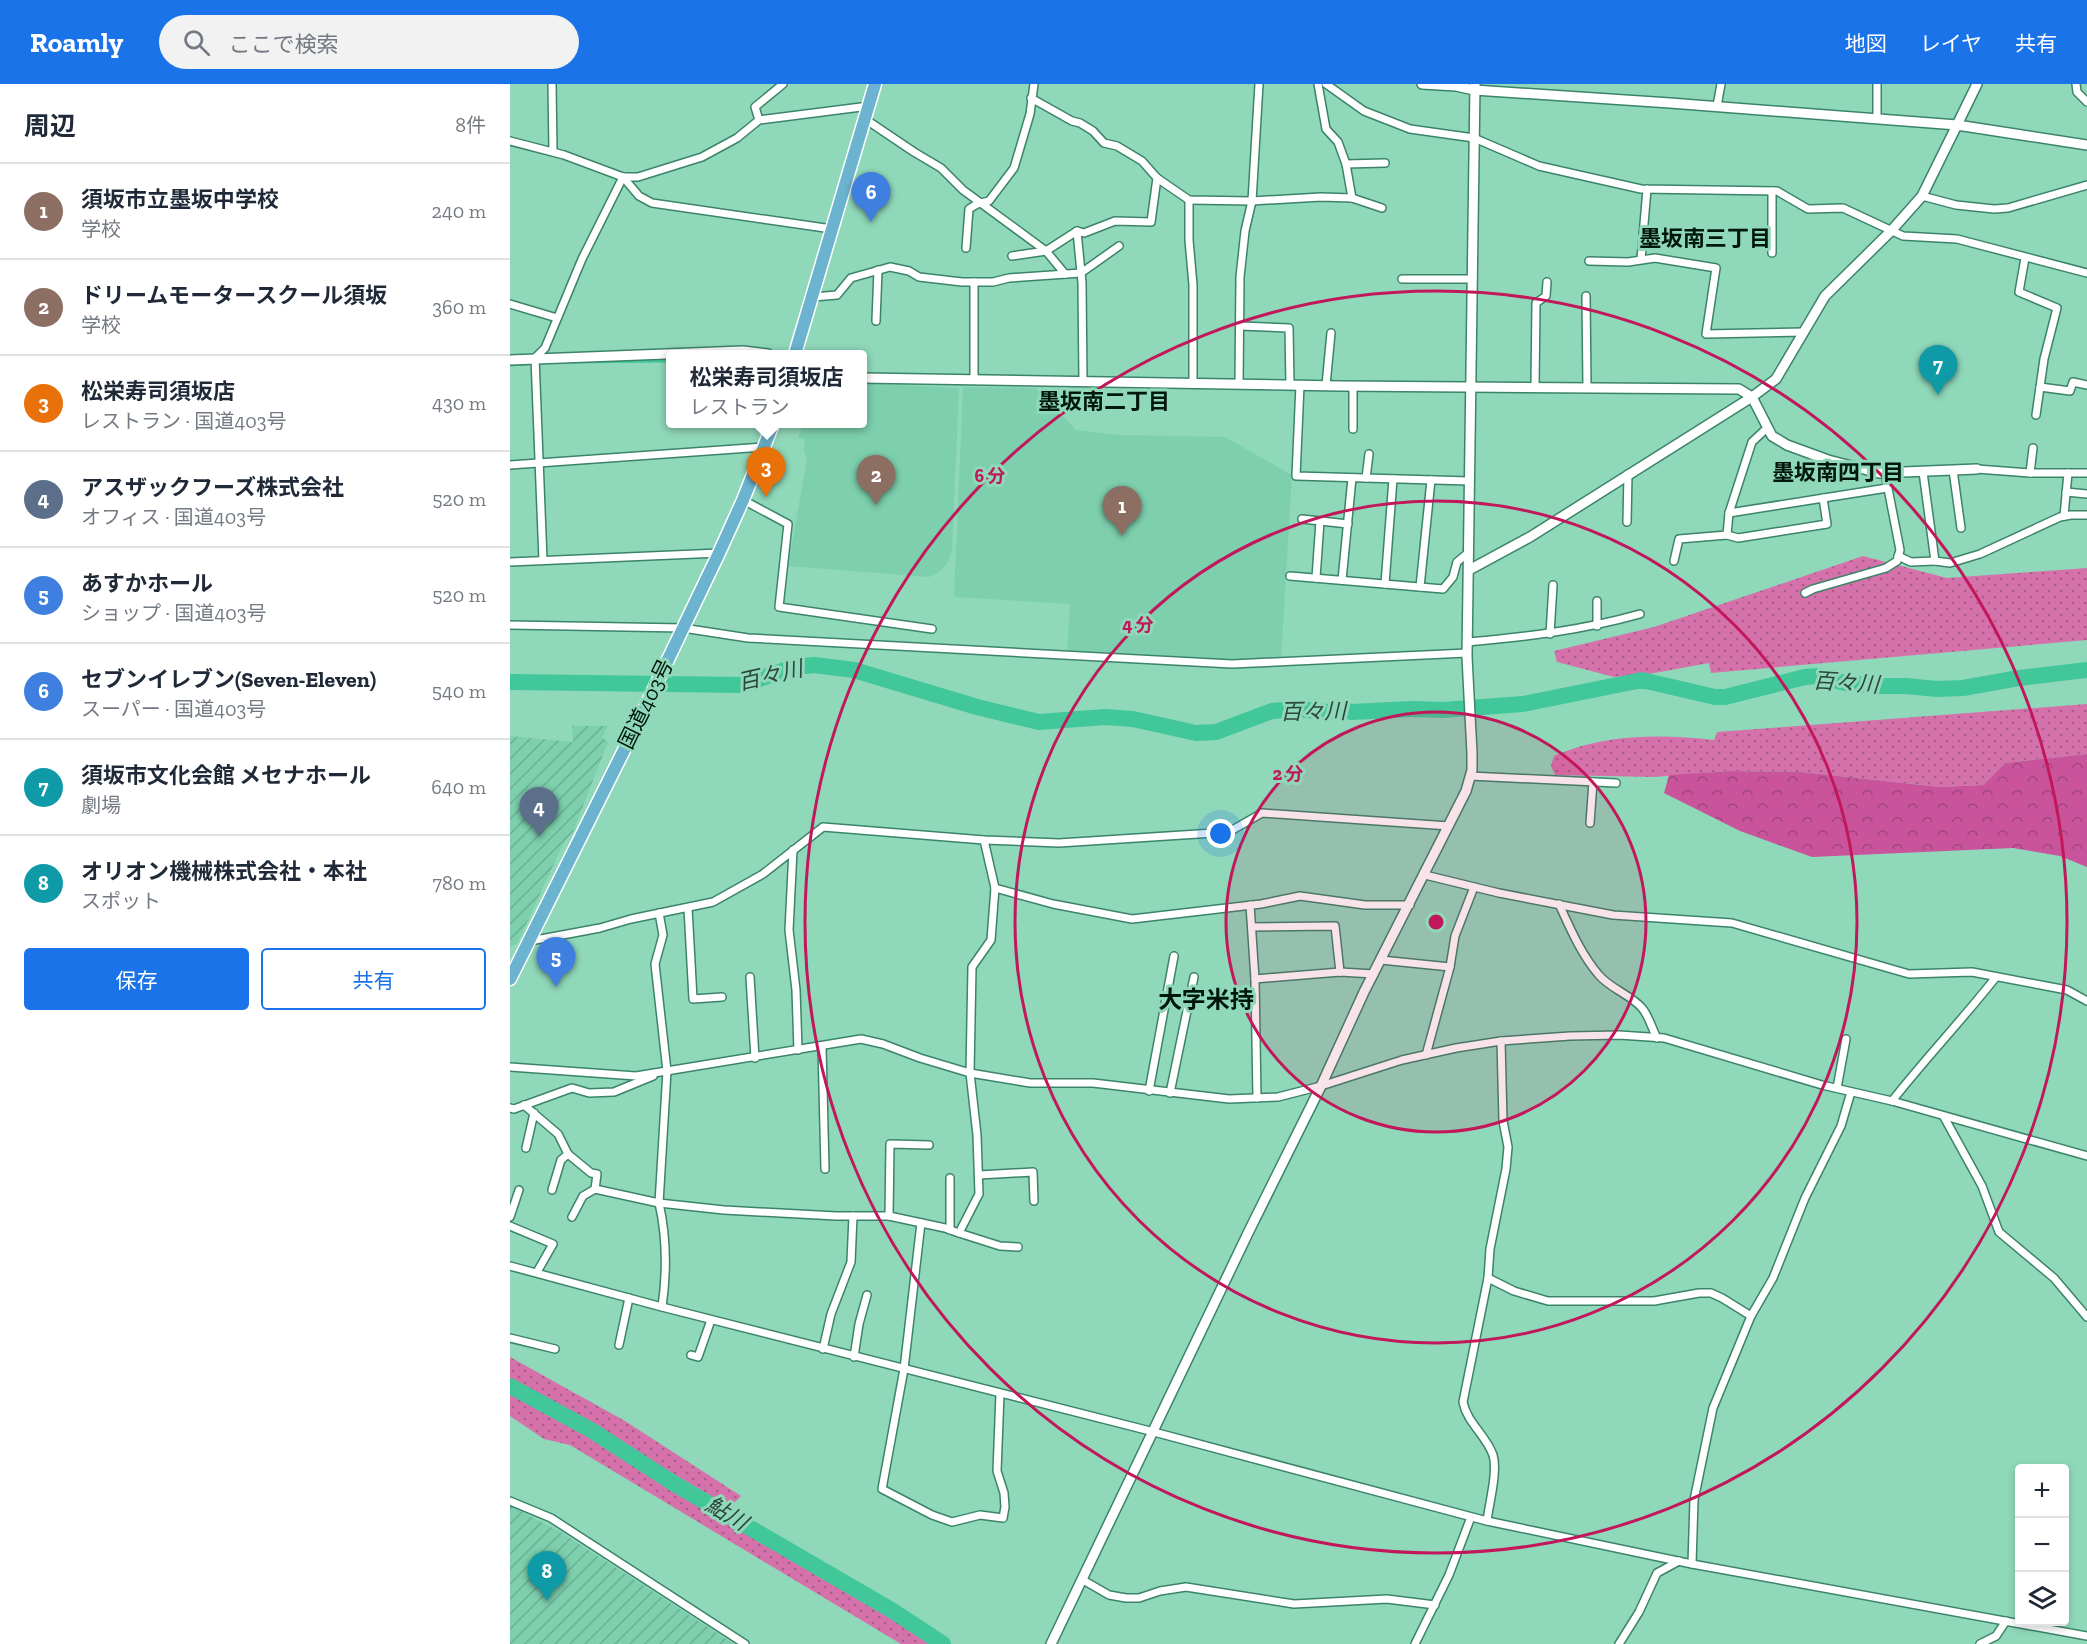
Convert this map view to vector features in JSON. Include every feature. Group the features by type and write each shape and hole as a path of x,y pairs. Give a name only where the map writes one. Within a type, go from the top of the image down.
{"highway":[{"path":"796,350 875,84"},
{"name":"国道403号","path":"510,979 515,957 530,941 719,553 771,428"}],"street":[{"path":"552,84 554,151"},
{"path":"759,120 755,107 783,84"},
{"path":"966,248 969,209 988,201 1014,168 1028,123 1034,84"},
{"path":"1239,384 1240,277 1245,231 1252,201 1259,84"},
{"path":"1318,84 1326,129 1338,142 1346,164 1352,198"},
{"path":"1326,84 1365,111 1410,129 1474,138 1539,166 1647,189 1777,191 1808,208 1843,208 1903,236 1957,239 2087,273"},
{"path":"1422,84 1957,125 2087,145"},
{"path":"1717,106 1721,84"},
{"path":"1876,119 1877,84"},
{"path":"1468,570 1530,537 1752,397 1776,379 1825,296 1891,231 1922,196 1977,84"},
{"path":"2076,84 2077,92 2087,102"},
{"path":"1051,1644 1374,974 1466,791 1472,753 1467,642 1475,87"},
{"path":"1031,98 1072,121 1080,123 1104,143 1117,146 1142,161 1157,178 1189,200 1352,198 1382,208"},
{"path":"510,141 554,151 623,177 638,177 702,157 738,138 759,120 869,106"},
{"path":"864,119 941,168 980,203 1046,251 1065,274"},
{"path":"1346,164 1385,163"},
{"path":"623,177 639,196 652,202 832,229"},
{"path":"543,560 535,358 545,348 582,260 623,177"},
{"path":"1012,256 1046,251 1077,231 1084,233 1115,221 1151,222 1157,178"},
{"path":"1922,196 1956,205 1994,209 2008,208 2087,185"},
{"path":"1641,259 1647,189"},
{"path":"1772,191 1772,253"},
{"path":"1189,200 1188,240 1193,285 1193,384"},
{"path":"1077,231 1081,273 1083,382"},
{"path":"813,297 837,295 851,278 890,267 909,272 919,278 974,282 1081,273 1119,246"},
{"path":"1589,261 1628,262 1656,258 1716,268 1706,334 1804,332"},
{"path":"2025,258 2019,292 2057,308 2044,359 2036,415"},
{"path":"876,321 878,270"},
{"path":"1402,279 1473,279"},
{"path":"974,282 974,380"},
{"path":"1535,386 1536,303 1546,296 1546,282"},
{"path":"1586,296 1587,387"},
{"path":"510,304 557,318"},
{"path":"1240,326 1289,328 1295,385 1296,476 1469,481"},
{"path":"1326,385 1331,333"},
{"path":"510,360 666,354"},
{"path":"867,378 1193,384 1739,389 1752,397 1772,436 1787,445 1828,460 1885,473 1977,469 2030,473 2087,473"},
{"path":"2040,387 2070,392 2073,382 2087,385"},
{"path":"1353,386 1353,429"},
{"path":"1727,535 1729,513 1752,442 1767,428"},
{"path":"510,465 764,447"},
{"path":"2030,473 2033,448"},
{"path":"1366,478 1369,454"},
{"path":"1953,470 1961,528"},
{"path":"1923,472 1935,561"},
{"path":"1804,593 1886,568 1897,561 1900,550 1885,473"},
{"path":"2064,516 2068,473"},
{"path":"1627,522 1628,474"},
{"path":"1342,580 1352,478"},
{"path":"1384,584 1393,479"},
{"path":"1420,587 1431,480"},
{"path":"1729,513 1887,488"},
{"path":"2066,492 2087,494"},
{"path":"1674,561 1679,538 1727,535 1738,538 1827,524 1823,498"},
{"path":"743,500 788,524 779,607 932,629"},
{"path":"1898,556 1911,562 1950,563 1980,554 2064,516 2087,515"},
{"path":"1302,519 1348,524"},
{"path":"1316,578 1320,521"},
{"path":"510,562 719,553"},
{"path":"1290,576 1443,589 1453,578 1457,562 1468,553"},
{"path":"1550,634 1553,585"},
{"path":"1597,601 1597,626"},
{"path":"1467,642 1527,638 1597,626 1640,615"},
{"path":"510,625 682,630 748,638 1232,664 1467,655"},
{"path":"1470,776 1616,783"},
{"path":"1588,818 1593,782"},
{"path":"530,941 600,928 713,902 763,874 823,827 984,840 1059,843 1229,832 1262,813 1449,826"},
{"path":"959,1233 980,1194 977,1135 970,1073 972,968 991,940 995,888 984,840"},
{"path":"793,850 789,930 796,990 798,1050"},
{"path":"1425,875 1613,915 1732,923 1909,974 1972,972 2067,990 2087,1001"},
{"path":"1425,1055 1450,967 1455,936 1474,887"},
{"path":"995,888 1053,904 1132,919 1250,905 1300,896 1365,905 1410,905"},
{"path":"1559,904 1572,932 1597,973 1610,986 1643,1009 1657,1038"},
{"path":"1250,905 1255,978 1257,1098"},
{"path":"688,908 693,999 722,997"},
{"path":"659,913 663,935 654,964 667,1071 660,1203 666,1253 662,1307"},
{"path":"1252,927 1335,926 1340,972"},
{"path":"1149,1090 1174,956"},
{"path":"1381,960 1450,967"},
{"path":"1255,978 1340,972 1374,974"},
{"path":"750,977 755,1058"},
{"path":"1170,1093 1194,977"},
{"path":"1892,1101 1996,977"},
{"path":"510,1067 627,1076 861,1040 883,1044 970,1073 1030,1083 1093,1083 1229,1100 1278,1097 1322,1086 1402,1060 1501,1041 1619,1035 1657,1038 1719,1053 1851,1092 1892,1101 2087,1156"},
{"path":"1837,1088 1846,1039"},
{"path":"1487,1521 1494,1464 1493,1455 1468,1419 1463,1401 1488,1278 1490,1249 1506,1169 1508,1147 1502,1102 1501,1041"},
{"path":"822,1047 825,1169"},
{"path":"510,1108 514,1109 572,1088 589,1093 614,1092 667,1071"},
{"path":"1692,1564 1694,1500 1715,1401 1751,1316 1773,1278 1805,1198 1841,1126 1851,1092"},
{"path":"524,1105 558,1134 568,1154 591,1173 597,1174 595,1189"},
{"path":"526,1148 534,1113"},
{"path":"1944,1117 1982,1186 1999,1232 2054,1278 2087,1317"},
{"path":"889,1216 891,1144 929,1145"},
{"path":"552,1190 561,1160 568,1154"},
{"path":"979,1175 1033,1172 1034,1201"},
{"path":"950,1178 950,1230"},
{"path":"572,1217 583,1196 595,1189 660,1203 736,1211 889,1216 950,1230 1000,1246 1018,1247"},
{"path":"510,1216 519,1190"},
{"path":"823,1349 831,1314 851,1263 853,1216"},
{"path":"921,1223 904,1370 882,1489 932,1515 952,1522 980,1515 1003,1518 1004,1493 998,1471 1000,1394"},
{"path":"510,1226 553,1244 537,1272"},
{"path":"510,1266 904,1370 1154,1432 1487,1521 1692,1564 2087,1636"},
{"path":"1488,1278 1514,1291 1548,1301 1638,1302 1711,1293 1751,1316"},
{"path":"854,1357 859,1324 867,1295"},
{"path":"619,1345 629,1298"},
{"path":"698,1357 711,1320"},
{"path":"510,1338 555,1349"},
{"path":"510,1501 551,1518 745,1644"},
{"path":"1416,1644 1449,1575 1472,1517"},
{"path":"1619,1644 1639,1612 1657,1573 1679,1561"},
{"path":"1083,1580 1109,1595 1126,1598 1139,1598 1160,1591 1186,1587 1294,1604 1387,1599 1435,1605"},
{"path":"1980,1644 1996,1636 2006,1621"}],"shaded area":[{"path":"867,383 959,388 952,552 947,564 939,572 929,577 788,566 807,459 804,450 805,440 798,438 802,428 867,428"},
{"path":"963,387 1035,388 1076,430 1119,435 1225,437 1292,475 1281,660 1067,650 1070,604 954,597"},
{"path":"1863,556 1947,578 2087,568 2087,640 1711,673 1709,663 1649,674 1614,677 1557,662 1554,651 1654,627"},
{"path":"2087,704 2087,754 2005,763 1983,785 1940,787 1801,772 1732,771 1653,777 1555,775 1551,766 1554,756 1592,743 1612,740 1673,737 1714,740 1717,732"},
{"path":"572,726 608,726 602,737 608,742 573,832 564,842 517,944 510,947 510,736 573,742"},
{"path":"510,1357 625,1421 741,1496 730,1507 510,1378"},
{"path":"510,1390 584,1431 742,1530 937,1644 901,1644 570,1445 544,1439 510,1416"},
{"path":"510,1506 559,1531 734,1644 510,1644"}],"green space":[{"path":"2087,754 2087,867 2060,856 2013,848 1812,857 1740,831 1664,793 1669,775 1732,771 1801,772 1940,787 1983,785 2005,763"}],"waterway":[{"path":"564,362 666,361"},
{"path":"510,365 527,364"},
{"name":"百々川","path":"510,682 742,685 794,667 814,665 854,670 977,707 1039,722 1105,717 1133,719 1196,733 1216,732 1272,711 1297,709 1328,712 1344,709 1351,712 1443,710 1523,704 1642,680 1715,697 1725,697 1805,677 1818,676 1845,683 1937,689 1963,688 2019,678 2087,670"},
{"name":"鮎川","path":"510,1386 591,1430 673,1483 893,1611 943,1644"}],"place":[{"name":"セブンイレブン(Seven-Eleven)","path":"871,222"},
{"name":"須坂市文化会館 メセナホール","path":"1938,395"},
{"name":"松栄寿司須坂店","path":"766,497"},
{"name":"ドリームモータースクール須坂","path":"876,505"},
{"name":"須坂市立墨坂中学校","path":"1122,536"},
{"name":"アスザックフーズ株式会社","path":"539,837"},
{"name":"あすかホール","path":"556,987"},
{"name":"オリオン機械株式会社・本社","path":"547,1601"}],"district":[{"name":"墨坂南三丁目","path":"1705,238"},
{"name":"墨坂南二丁目","path":"1104,401"},
{"name":"墨坂南四丁目","path":"1838,472"},
{"name":"大字米持","path":"1206,1000"}]}
